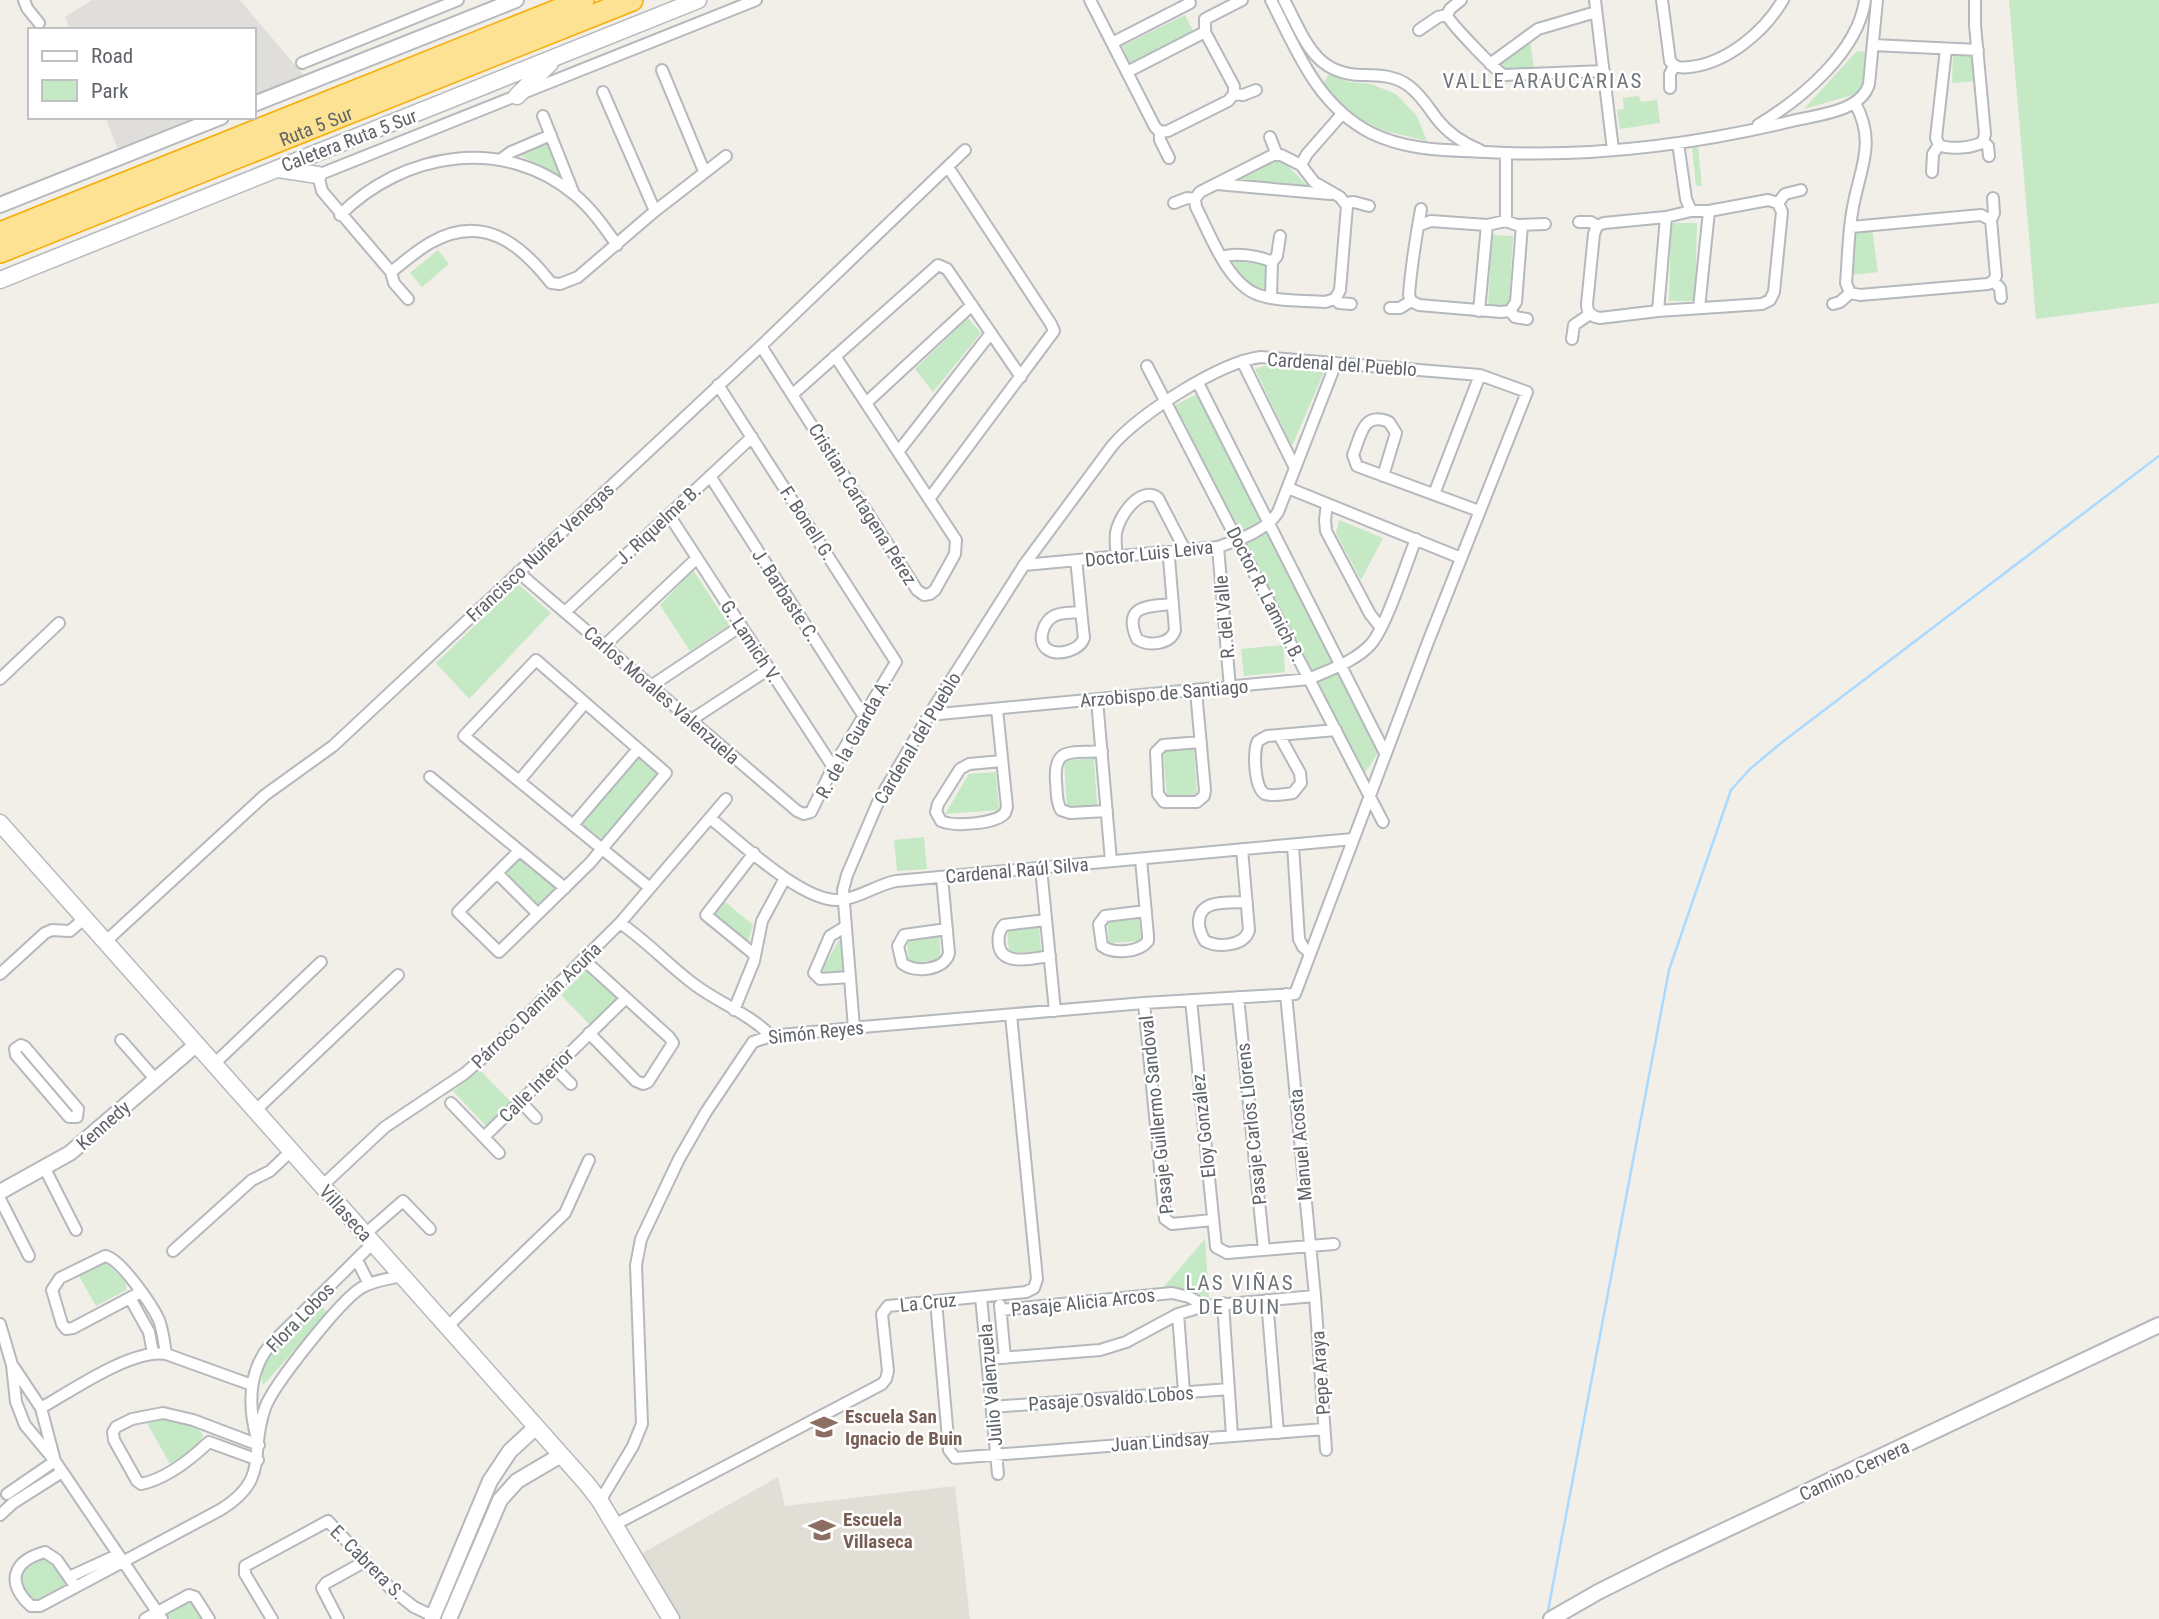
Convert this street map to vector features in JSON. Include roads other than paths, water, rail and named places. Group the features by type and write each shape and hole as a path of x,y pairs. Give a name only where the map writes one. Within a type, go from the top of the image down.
{"highway":[{"name":"Ruta 5 Sur","path":"0,233 583,0"},
{"name":"Ruta 5 Sur","path":"0,252 632,0"}],"main road":[{"name":"Caletera Ruta 5 Sur","path":"0,280 698,0"},
{"path":"517,96 553,59"},
{"path":"276,169 318,175"},
{"name":"Villaseca","path":"0,823 600,1501 671,1619"}],"street":[{"path":"24,0 39,23"},
{"path":"256,103 516,0"},
{"path":"408,299 394,283 391,272 322,191 318,175 756,0"},
{"path":"1090,0 1160,132 1160,140 1169,158"},
{"path":"1205,19 1242,0"},
{"path":"1271,0 1314,82 1342,114 1384,138 1407,145 1506,153 1613,150 1678,143 1800,119 1855,103 1864,96 1868,88 1877,0"},
{"path":"1284,0 1308,46 1327,67 1344,73 1388,76 1401,81 1418,94 1442,124 1462,141 1485,152"},
{"path":"1461,0 1450,9 1447,15 1449,21 1471,41 1496,71 1508,76 1604,71"},
{"path":"1595,0 1613,150"},
{"path":"1662,0 1670,61 1674,66"},
{"path":"1674,66 1701,65 1728,54 1764,24 1783,0"},
{"path":"1749,130 1792,102 1833,63 1856,32 1865,0"},
{"path":"1946,49 1936,138 1939,145 1946,148 1975,146 1983,142 1985,134 1975,0"},
{"path":"302,63 454,1 462,22"},
{"path":"1112,43 1190,2 1205,19"},
{"path":"1490,64 1538,29 1596,12"},
{"path":"1419,30 1438,17 1447,15"},
{"path":"1160,132 1168,131 1228,101 1234,94 1234,86 1205,32 1205,19"},
{"path":"1127,72 1205,32"},
{"path":"1856,32 1873,41 1978,50"},
{"path":"1670,88 1670,74 1674,66"},
{"path":"1314,82 1327,67"},
{"path":"662,70 704,171"},
{"path":"1234,94 1243,96 1256,90"},
{"path":"603,92 655,211"},
{"path":"1792,102 1794,112 1800,119"},
{"path":"1850,293 1846,283 1850,227 1862,174 1866,135 1865,122 1855,103"},
{"path":"1301,165 1307,154 1342,114"},
{"path":"543,116 574,194"},
{"path":"0,205 216,119"},
{"path":"1434,149 1443,136 1442,124"},
{"path":"500,160 551,135"},
{"path":"1270,137 1277,155 1301,165 1314,188"},
{"path":"1983,142 1987,146 1989,156"},
{"path":"1678,143 1686,200 1691,211"},
{"path":"1932,172 1933,154 1939,145"},
{"name":"Francisco Nuñez Venegas","path":"105,942 265,795 333,746 761,346 965,150"},
{"path":"1506,153 1506,221"},
{"path":"1217,183 1314,188 1333,194 1345,203 1348,214 1340,290 1335,299 1325,302 1271,297 1246,289 1232,274 1196,207 1198,194 1217,183 1237,173 1277,155"},
{"path":"391,272 430,243 449,234 473,230 490,233 508,241 533,260 551,284 560,284 578,277 655,211 726,156"},
{"path":"340,215 395,175 428,163 474,157 500,160 539,172 574,194 597,218 617,245"},
{"path":"929,499 1054,331 948,167"},
{"path":"1237,173 1237,186"},
{"path":"1778,203 1785,194 1801,190"},
{"path":"1850,293 1860,295 1988,284 1993,281 1996,272 1991,220 1994,213 1993,198"},
{"path":"1174,203 1184,199 1195,200"},
{"path":"1768,200 1778,203 1782,212 1772,304 1658,311 1600,318 1590,314 1587,304 1597,226 1768,200"},
{"path":"1345,203 1354,202 1369,206"},
{"path":"1411,301 1409,292 1415,235 1420,225 1421,209"},
{"path":"1699,308 1709,211"},
{"path":"1850,227 1981,215 1991,220"},
{"path":"1658,311 1667,217"},
{"path":"1420,225 1430,221 1487,225 1506,221 1521,225 1545,224"},
{"path":"1579,222 1591,222 1597,226"},
{"path":"1479,311 1487,225"},
{"path":"1411,301 1419,305 1501,313 1510,311 1516,302 1521,225"},
{"path":"1271,297 1272,261 1277,256 1280,236"},
{"path":"1222,257 1231,254 1272,261"},
{"path":"793,394 936,266 946,267 1021,377"},
{"path":"1993,281 2000,288 2001,298"},
{"path":"1833,304 1840,302 1850,293"},
{"path":"1335,299 1339,303 1351,304"},
{"path":"1390,308 1400,308 1411,301"},
{"path":"866,403 972,305"},
{"path":"1510,311 1515,317 1527,319"},
{"path":"1572,339 1574,325 1590,314"},
{"path":"898,452 991,333"},
{"name":"Cristian Cartagena Pérez","path":"761,346 917,590 926,595 935,590 957,548 954,537 835,356"},
{"name":"Cardenal del Pueblo","path":"854,1028 843,900 847,875 876,807 929,715 1024,565 1119,438 1144,415 1166,401 1242,361 1269,357 1480,375 1527,392 1385,753 1310,953 1290,994"},
{"path":"1242,361 1295,468"},
{"path":"1269,523 1278,512 1336,363"},
{"name":"Doctor R. Lamich B.","path":"1147,366 1383,822"},
{"path":"1434,494 1480,375"},
{"name":"Doctor R. Lamich B.","path":"1198,383 1385,753"},
{"name":"F. Bonell G.","path":"718,385 896,662"},
{"path":"1383,476 1396,433 1390,422 1373,418 1366,425 1352,458 1357,466 1383,476 1479,511"},
{"name":"J. Riquelme B.","path":"565,612 752,437"},
{"name":"J. Barbaste C.","path":"710,476 863,715"},
{"path":"1288,488 1461,558"},
{"path":"1117,556 1115,535 1119,523 1137,499 1145,494 1158,498 1185,550"},
{"path":"1327,504 1326,531 1370,614 1381,628"},
{"name":"G. Lamich V.","path":"668,515 833,767"},
{"name":"Doctor Luis Leiva","path":"1024,565 1218,547 1238,540 1269,523"},
{"path":"1381,628 1416,540"},
{"name":"R. del Valle","path":"1218,547 1230,688"},
{"path":"1168,552 1173,604 1175,630 1172,638 1165,642 1145,643 1137,639 1133,619 1137,610 1145,606 1173,604"},
{"path":"604,646 697,558"},
{"path":"1076,560 1081,612 1083,638 1080,646 1073,650 1056,651 1046,648 1042,635 1051,618 1057,614 1081,612"},
{"name":"Carlos Morales Valenzuela","path":"518,572 797,811 807,813"},
{"path":"0,679 59,623"},
{"path":"651,686 741,626"},
{"name":"Arzobispo de Santiago","path":"929,715 1310,679 1340,665 1369,646 1381,628"},
{"path":"519,851 458,912 499,952 602,850 666,773 536,660 464,736 602,850 650,888"},
{"name":"R. de la Guarda A.","path":"807,813 815,806 833,767 896,662"},
{"path":"691,720 769,669"},
{"path":"1196,691 1201,742 1204,796 1197,802 1170,804 1162,801 1158,794 1156,770 1155,755 1158,749 1163,745 1201,742"},
{"path":"1097,699 1111,861"},
{"path":"519,781 585,703"},
{"path":"997,709 1007,807 1003,816 995,821 948,824 941,821 936,812 938,804 960,769 969,764 1002,761"},
{"path":"1279,735 1300,774 1301,783 1293,793 1268,795 1260,790 1258,785 1255,748 1260,738 1279,735 1336,730"},
{"path":"573,825 638,749"},
{"path":"1102,751 1066,754 1058,758 1055,767 1056,790 1058,805 1064,812 1107,811"},
{"path":"430,777 565,888"},
{"name":"Párroco Damián Acuña","path":"322,1186 385,1127 479,1062 620,923 726,799"},
{"path":"710,818 785,878 815,896 843,900"},
{"name":"Cardenal Raúl Silva","path":"843,900 890,882 1353,839"},
{"path":"1293,845 1299,939 1310,953"},
{"path":"1242,849 1247,902 1249,930 1245,939 1237,943 1214,944 1205,941 1200,932 1199,917 1202,909 1210,905 1247,902"},
{"path":"754,853 705,915 755,955"},
{"path":"1142,859 1146,911 1148,939 1144,946 1138,949 1112,950 1102,946 1099,927 1105,916 1112,913 1146,911"},
{"path":"1041,868 1055,1011"},
{"path":"497,873 538,914"},
{"path":"942,877 947,929 949,956 944,964 913,969 902,963 898,946 904,935 947,929"},
{"path":"734,1010 755,955 762,920 785,878"},
{"path":"0,975 45,933 52,930 71,931 85,918"},
{"path":"1046,920 1007,923 998,937 1000,951 1010,959 1050,956"},
{"path":"620,923 647,942 694,985 760,1026 771,1036"},
{"path":"845,928 830,936 814,973 818,979 849,977"},
{"name":"Calle Interior","path":"583,959 673,1043 648,1082 643,1084 636,1082 589,1033"},
{"path":"214,1064 321,962"},
{"path":"256,1111 398,975"},
{"name":"Simón Reyes","path":"600,1501 633,1446 643,1420 636,1265 639,1245 675,1167 706,1112 750,1044 771,1036 854,1028 1144,1003 1290,994"},
{"name":"Manuel Acosta","path":"1290,994 1315,1296"},
{"name":"Pasaje Carlos Llorens","path":"1238,997 1264,1250"},
{"name":"Calle Interior","path":"484,1137 626,998"},
{"name":"Eloy González","path":"1191,1000 1215,1244 1219,1250 1227,1253 1264,1250"},
{"name":"Pasaje Guillermo Sandoval","path":"1144,1003 1165,1219 1172,1224 1212,1220"},
{"name":"La Cruz","path":"614,1525 882,1384 888,1371 883,1311 888,1306 1029,1292 1036,1285 1011,1014"},
{"path":"121,1040 156,1080"},
{"name":"Kennedy","path":"0,1192 70,1153 197,1044"},
{"path":"555,1068 571,1084"},
{"path":"45,1080 69,1117 77,1117 92,1135"},
{"path":"520,1101 536,1118"},
{"name":"Calle Interior","path":"452,1103 499,1153"},
{"path":"173,1251 252,1180 270,1171 291,1151"},
{"path":"447,1327 563,1216 589,1160"},
{"path":"45,1169 76,1230"},
{"path":"0,1199 29,1256"},
{"name":"Flora Lobos","path":"259,1445 253,1424 251,1390 257,1365 265,1351 357,1260 369,1239 403,1201 430,1229"},
{"path":"1264,1250 1334,1244"},
{"path":"141,1292 73,1328 66,1329 52,1290 60,1278 109,1256 113,1258 141,1292 158,1318 166,1354"},
{"path":"357,1260 369,1284"},
{"name":"Flora Lobos","path":"72,1582 230,1504 249,1484 258,1460 262,1417 269,1398 335,1313 356,1291 369,1284 402,1276"},
{"path":"322,1292 335,1313"},
{"name":"Pasaje Alicia Arcos","path":"1001,1310 1172,1293 1189,1297 1205,1306"},
{"name":"Julio Valenzuela","path":"999,1295 1005,1358"},
{"path":"988,1359 1087,1352 1114,1347 1138,1337 1178,1314 1205,1306 1315,1296"},
{"name":"Pepe Araya","path":"1315,1296 1326,1450"},
{"name":"Julio Valenzuela","path":"981,1297 998,1474"},
{"path":"130,1298 149,1332 153,1353"},
{"path":"1267,1300 1278,1433"},
{"name":"Juan Lindsay","path":"936,1301 950,1452 955,1458 1324,1429"},
{"path":"1223,1303 1232,1436"},
{"path":"1178,1314 1184,1392"},
{"path":"0,1324 4,1354 41,1408 55,1461"},
{"name":"Camino Cervera","path":"1551,1619 1666,1558 2159,1325"},
{"path":"41,1408 126,1361 153,1353 166,1354 251,1390 261,1398 269,1398"},
{"path":"0,1371 12,1365"},
{"path":"12,1365 16,1402 30,1432 55,1461 160,1615"},
{"name":"Pasaje Osvaldo Lobos","path":"992,1407 1229,1389"},
{"path":"16,1402 33,1395"},
{"path":"210,1427 209,1442 180,1465 141,1484 114,1440 113,1433 116,1427 132,1419 163,1413 178,1415 259,1445"},
{"path":"30,1432 39,1430 46,1423"},
{"path":"432,1618 490,1481 510,1451 536,1427"},
{"path":"209,1442 258,1460"},
{"path":"449,1619 500,1500 517,1481 561,1455"},
{"path":"0,1515 7,1495 55,1461"},
{"path":"7,1495 62,1472"},
{"name":"E. Cabrera S.","path":"272,1619 244,1568 248,1563 328,1521 364,1562 402,1599 432,1618"},
{"path":"42,1552 57,1560 72,1582 34,1606 24,1600 14,1581 17,1571 26,1561 42,1552"},
{"path":"338,1619 322,1588 326,1583 364,1562"},
{"path":"145,1619 160,1615 189,1594 195,1597 209,1619"}],"waterway":[{"path":"1547,1616 1669,970 1731,790 1750,769 1781,743 2159,456"}],"place":[{"name":"Escuela San Ignacio de Buin","path":"824,1427"},
{"name":"Escuela Villaseca","path":"822,1530"}],"district":[{"name":"VALLE ARAUCARIAS","path":"1543,81"},
{"name":"LAS VIÑAS DE BUIN","path":"1240,1295"}]}
